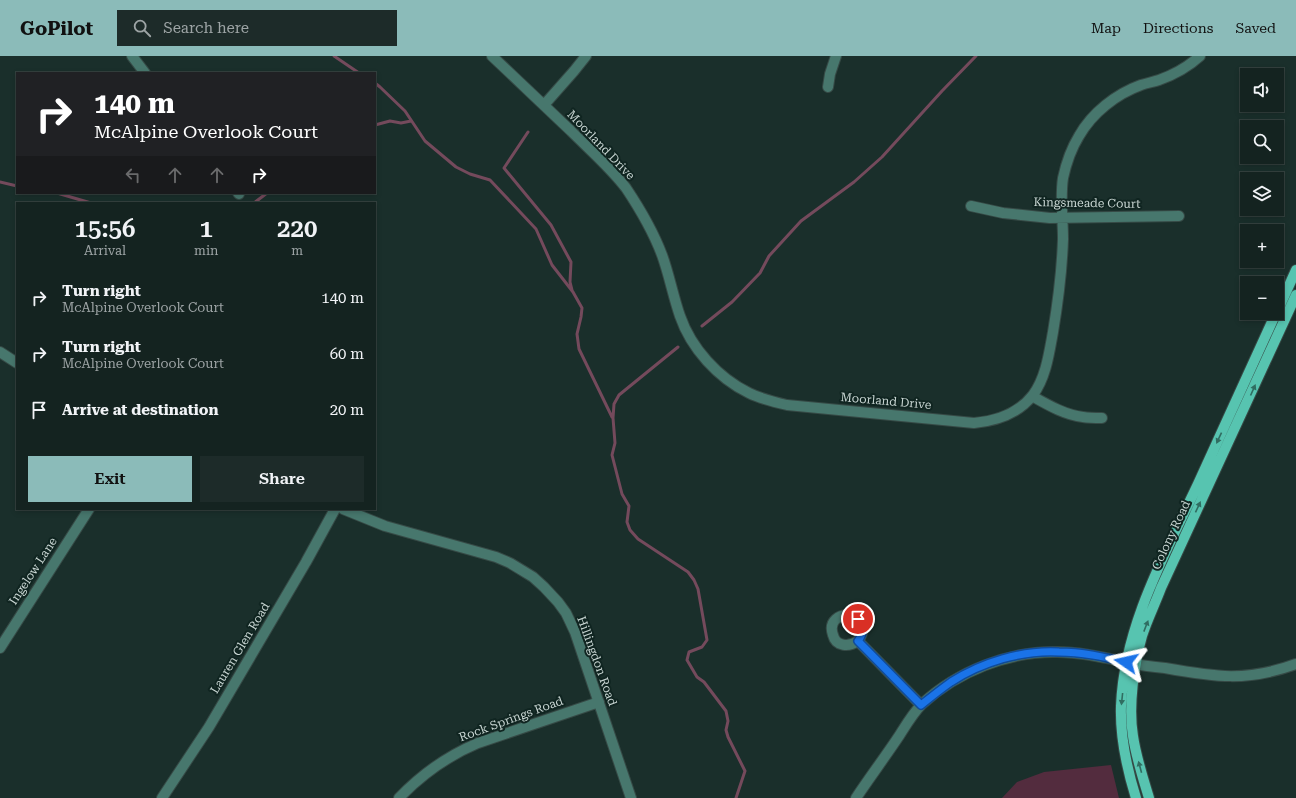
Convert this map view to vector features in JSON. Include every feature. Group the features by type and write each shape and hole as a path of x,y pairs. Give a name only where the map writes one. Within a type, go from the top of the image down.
{"main road":[{"name":"Colony Road","path":"1284,297 1296,270"},
{"name":"Colony Road","path":"1136,798 1124,752 1131,712 1133,679 1142,636 1161,588 1296,295"},
{"name":"Colony Road","path":"1149,798 1128,736 1121,706 1126,662 1134,630 1152,582 1273,320"}],"street":[{"path":"132,56 144,72"},
{"name":"Moorland Drive","path":"492,56 603,162 629,193 648,224 656,241 681,317 690,336 698,350 725,378 741,388 768,400 787,405 974,423 995,420 1008,415 1026,403 1042,380 1056,314 1060,274 1062,187 1067,161 1079,135 1098,112 1114,99 1131,90 1160,80 1177,72 1200,56"},
{"path":"544,105 586,56"},
{"path":"828,87 830,74 836,56"},
{"name":"Kingsmeade Court","path":"971,206 1003,213 1062,218 1179,216"},
{"path":"0,352 16,362"},
{"path":"1032,396 1067,414 1082,417 1102,418"},
{"name":"Ingelow Lane","path":"0,648 88,510"},
{"name":"Lauren Glen Road","path":"162,798 208,727 306,562 334,510"},
{"name":"Hillingdon Road","path":"345,510 384,526 496,557 516,566 534,577 544,587 566,613 575,632 631,798"},
{"path":"858,641 921,705"},
{"path":"856,798 921,705 951,682 965,674 1002,659 1026,654 1058,652 1072,653 1204,675 1228,677 1266,673 1296,664"},
{"name":"Rock Springs Road","path":"399,798 411,785 431,768 462,750 478,743 599,702"}],"shaded area":[{"path":"1111,765 1119,798 1002,798 1017,782 1044,772"}],"waterway":[{"path":"334,56 358,72"},
{"path":"702,326 732,302 760,273 769,256 801,221 854,182 882,157 976,56"},
{"path":"376,84 405,111 425,141 456,167 470,174 490,180 536,229 552,265 573,292 582,308 577,334 579,349 612,417"},
{"path":"376,125 390,121 401,123 411,121"},
{"path":"528,132 504,168 551,225 571,262 570,282 572,290"},
{"path":"0,182 16,186"},
{"path":"60,194 88,202"},
{"path":"255,202 266,194"},
{"path":"678,347 619,395 614,404 613,418 615,443 612,455 622,494 629,506 627,522 630,530 638,539 688,572 698,589 707,640 702,647 689,652 687,660 697,677 704,682 726,711 728,721 726,730 728,737 745,771 736,798"}],"route":[{"path":"858,619 862,624 863,630 862,636 858,641 921,705 951,682 965,674 1002,659 1042,652 1069,652 1126,662"}]}
